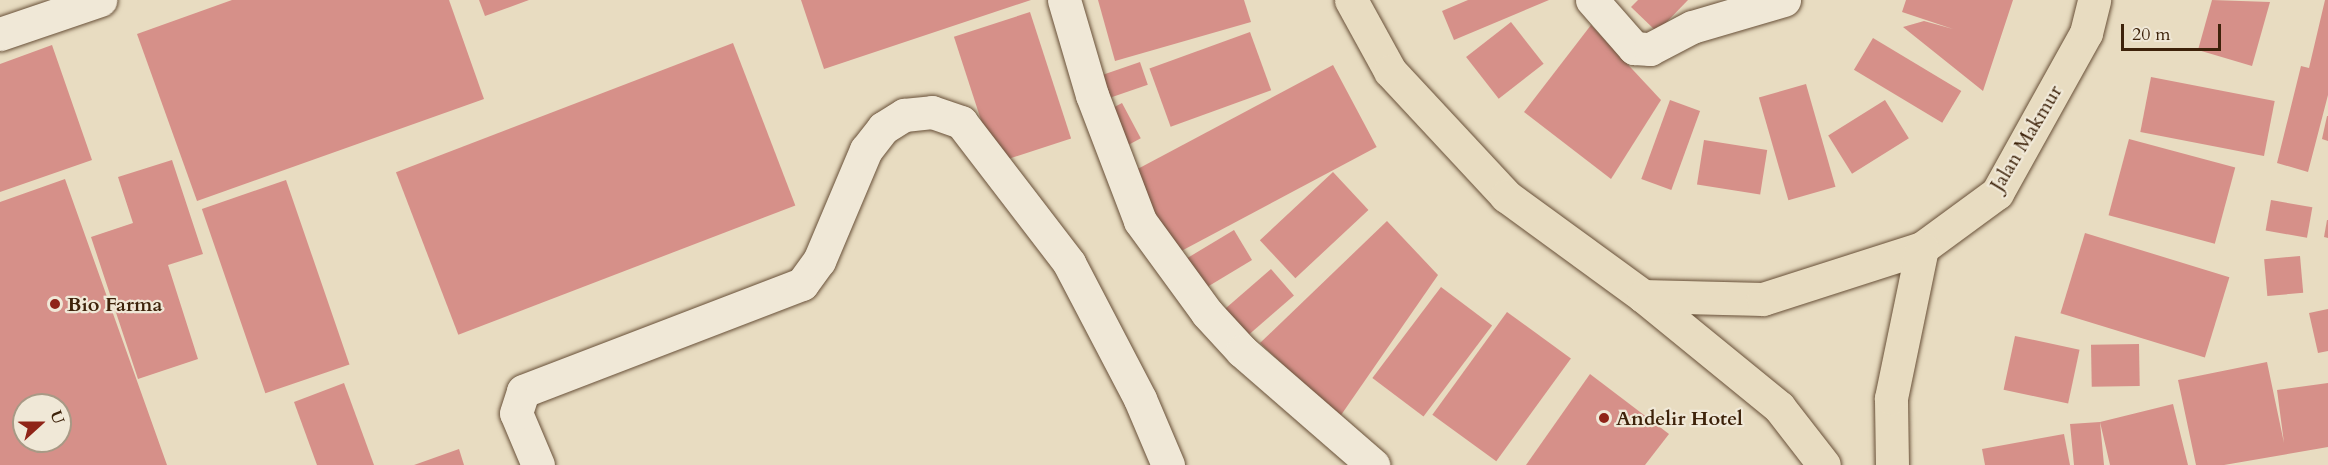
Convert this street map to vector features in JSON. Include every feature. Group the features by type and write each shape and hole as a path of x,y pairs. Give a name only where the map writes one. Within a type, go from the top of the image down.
{"main road":[{"path":"1351,0 1390,70 1506,196 1643,296 1779,407 1824,465"},
{"name":"Jalan Makmur","path":"1643,296 1763,298 1922,248 1997,193 2086,33 2094,0"},
{"path":"1892,465 1891,398 1922,248"}],"street":[{"path":"0,34 100,0"},
{"path":"1064,0 1092,95 1140,221 1207,313 1242,351 1368,464"},
{"path":"1592,0 1634,48 1650,50 1692,27 1784,0"},
{"path":"538,465 516,413 524,391 802,284 819,261 866,150 883,128 904,115 932,112 961,122 1069,263 1140,399 1168,465"}],"building":[{"path":"232,0 449,0 484,99 197,201 137,34"},
{"path":"479,0 529,0 485,16"},
{"path":"801,0 1031,0 824,69"},
{"path":"1098,0 1244,0 1251,22 1115,61"},
{"path":"1468,0 1549,0 1454,40 1442,11"},
{"path":"1638,0 1688,0 1657,32 1631,7"},
{"path":"1906,0 2013,0 1983,91 1903,27 1924,21 1953,29 1902,12"},
{"path":"2212,0 2270,2 2252,66 2198,50"},
{"path":"2325,0 2328,0 2328,95 2308,172 2277,163 2301,66 2309,68"},
{"path":"1030,12 1071,138 995,163 954,37"},
{"path":"1511,22 1544,64 1499,99 1466,57"},
{"path":"1591,25 1661,100 1611,179 1524,112"},
{"path":"1250,32 1271,90 1171,127 1149,69"},
{"path":"1873,38 1961,91 1942,123 1854,70"},
{"path":"733,43 795,205 458,335 396,172"},
{"path":"52,45 92,160 0,192 0,64"},
{"path":"1140,62 1148,85 1098,102 1090,79"},
{"path":"1333,65 1377,147 1171,257 1127,174"},
{"path":"2151,77 2275,101 2264,156 2140,132"},
{"path":"1806,84 1835,187 1788,200 1759,98"},
{"path":"1670,100 1700,111 1671,190 1641,179"},
{"path":"1885,100 1909,138 1852,174 1828,136"},
{"path":"1122,103 1141,138 1122,148 1103,113"},
{"path":"2328,116 2328,141 2322,139"},
{"path":"2129,139 2235,167 2215,244 2109,215"},
{"path":"1704,140 1767,150 1760,194 1697,184"},
{"path":"172,160 203,254 168,265 198,359 138,379 91,237 133,223 118,177"},
{"path":"1333,172 1368,210 1295,278 1260,240"},
{"name":"Bio Farma","path":"65,179 167,465 0,465 0,202"},
{"path":"286,180 349,364 265,393 202,209"},
{"path":"2271,200 2312,207 2307,238 2266,231"},
{"path":"2328,220 2328,238 2324,237"},
{"path":"1387,221 1438,275 1339,418 1260,343"},
{"path":"1234,230 1252,260 1200,291 1182,261"},
{"path":"2085,233 2229,277 2205,357 2060,313"},
{"path":"2300,256 2303,293 2267,296 2264,259"},
{"path":"1271,269 1294,295 1237,345 1214,319"},
{"path":"1441,287 1492,326 1424,417 1372,378"},
{"path":"2328,309 2328,351 2318,353 2309,313"},
{"path":"1507,312 1571,358 1496,461 1432,415"},
{"path":"2015,336 2080,350 2068,404 2004,390"},
{"path":"2139,344 2140,386 2092,387 2091,345"},
{"path":"2267,362 2284,443 2277,390 2328,383 2328,447 2224,465 2196,465 2178,380"},
{"name":"Andelir Hotel","path":"1590,374 1669,434 1645,465 1526,465"},
{"path":"344,383 374,465 317,465 294,402"},
{"path":"2173,404 2188,465 2110,465 2100,422"},
{"path":"2100,422 2104,465 2074,465 2070,424"},
{"path":"2064,434 2070,465 1985,465 1982,449"},
{"path":"459,449 464,465 414,465"}],"place":[{"name":"Bio Farma","path":"55,304"},
{"name":"Andelir Hotel","path":"1604,418"}]}
